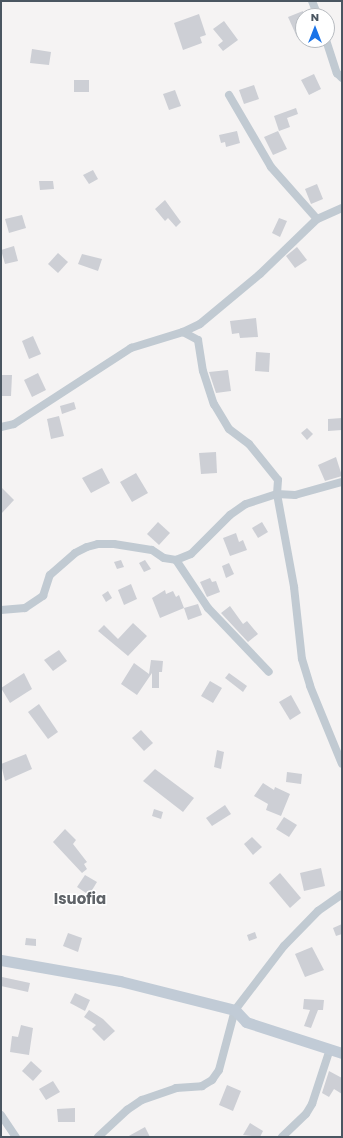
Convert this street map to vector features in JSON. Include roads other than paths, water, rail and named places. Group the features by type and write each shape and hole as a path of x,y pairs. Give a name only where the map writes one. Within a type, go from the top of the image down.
{"main road":[{"path":"1,961 113,979 235,1010 246,1022 342,1053"}],"street":[{"path":"329,48 337,73 342,78"},
{"path":"229,96 271,167 317,219"},
{"path":"1,426 14,424 131,348 184,332 200,324 243,288 317,219 341,206"},
{"path":"184,332 198,340 203,371 214,404 229,428 249,444 278,480 276,494 294,587 302,660 310,686 342,764"},
{"path":"1,610 25,608 43,596 50,575 86,547 98,544 114,544 152,550 164,558 176,560 191,554 230,515 246,504 276,494 295,495 342,482"},
{"path":"176,560 208,608 269,672"},
{"path":"98,1137 127,1110 142,1100 176,1088 202,1086 212,1080 218,1070 235,1010 284,946 318,911 342,894"},
{"path":"282,1137 306,1114 312,1104 330,1049"},
{"path":"1,1115 16,1137"}],"district":[{"name":"Isuofia","path":"80,899"}]}
